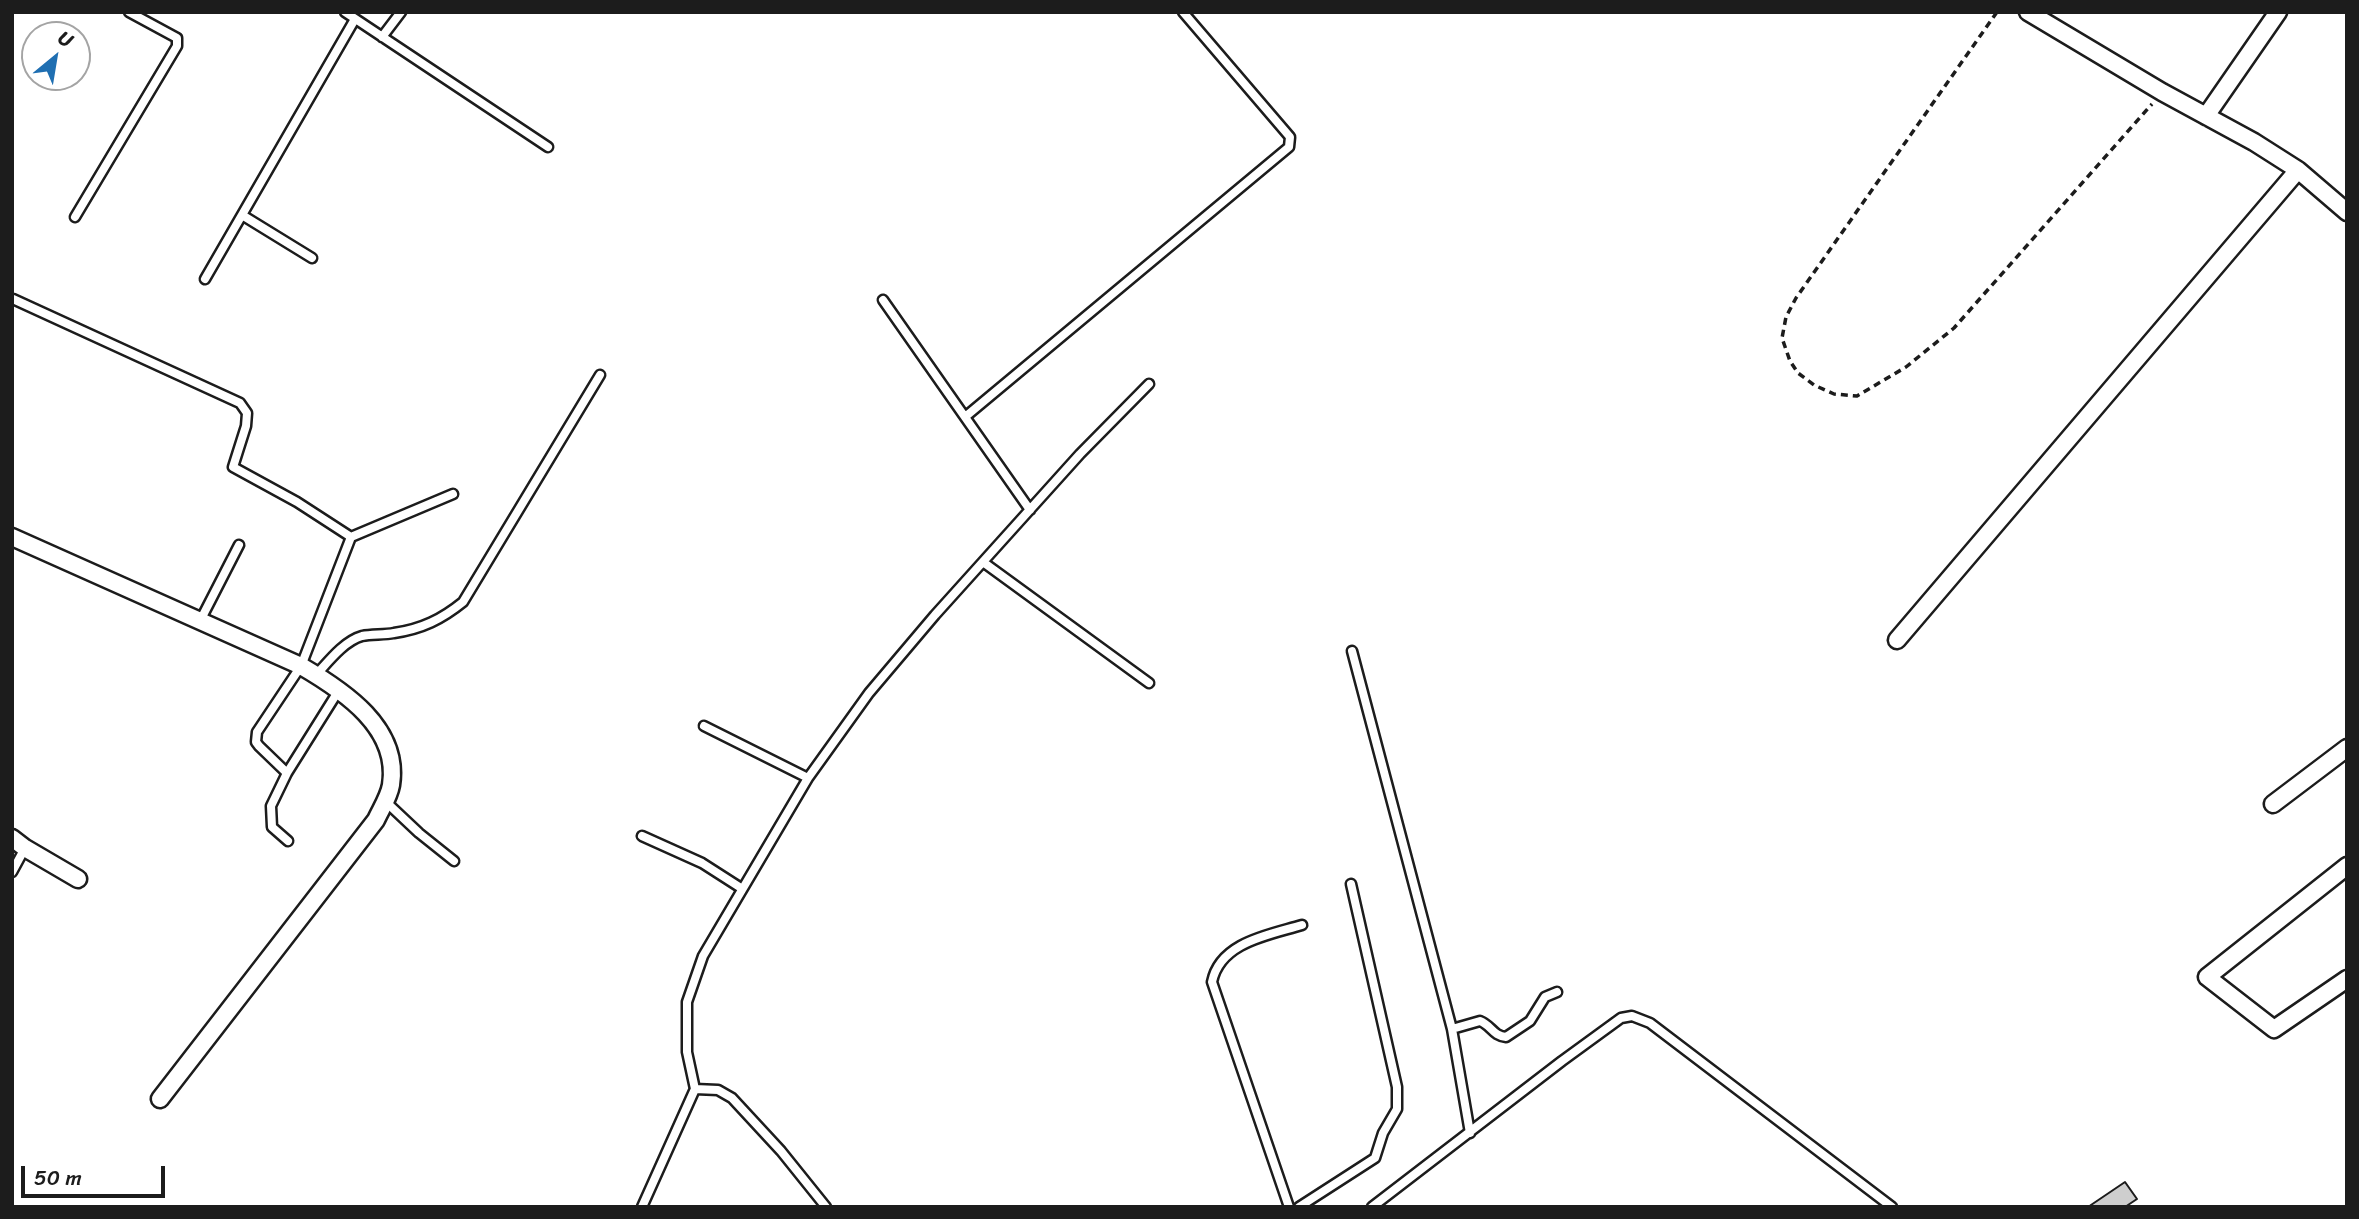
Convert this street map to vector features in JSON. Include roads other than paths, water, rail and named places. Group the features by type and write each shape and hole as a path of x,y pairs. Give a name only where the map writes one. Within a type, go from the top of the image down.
{"street":[{"path":"2028,12 2053,19 2162,92 2254,142 2298,170 2347,212"},
{"path":"2206,116 2278,12"},
{"path":"1897,640 2298,170"},
{"path":"12,537 301,666 340,690 383,733 392,769 390,788 376,821 160,1099"},
{"path":"2273,804 2347,748"},
{"path":"18,843 78,878"},
{"path":"2347,866 2207,977 2274,1029 2347,979"}],"lane":[{"path":"75,217 177,46 177,38 130,12"},
{"path":"345,12 548,147"},
{"path":"382,37 401,12"},
{"path":"965,417 1289,147 1290,138 1183,12"},
{"path":"205,279 355,19"},
{"path":"242,215 312,258"},
{"path":"13,299 240,403 247,413 246,426 233,467 297,502 351,537"},
{"path":"883,300 1030,510"},
{"path":"316,675 332,657 360,637 396,633 430,623 441,619 463,602 600,375"},
{"path":"642,1207 695,1088 687,1052 688,1002 702,956 808,778 869,693 1030,510 1149,384"},
{"path":"287,773 259,746 257,732 301,666 351,537 453,494"},
{"path":"200,621 239,545"},
{"path":"983,562 1149,683"},
{"path":"1352,651 1452,1029 1470,1133"},
{"path":"288,841 272,827 271,806 287,773 340,690"},
{"path":"704,726 808,778"},
{"path":"385,801 454,861"},
{"path":"642,836 702,863 741,888"},
{"path":"12,873 18,843"},
{"path":"1298,1207 1375,1158 1383,1133 1397,1109 1397,1087 1351,884"},
{"path":"1289,1207 1212,982 1217,968 1238,945 1302,925"},
{"path":"1452,1029 1480,1021 1487,1024 1495,1034 1506,1037 1530,1021 1545,997 1557,992"},
{"path":"1372,1207 1562,1060 1621,1018 1632,1016 1650,1023 1892,1207"},
{"path":"695,1088 718,1090 732,1098 781,1151 826,1207"}]}
